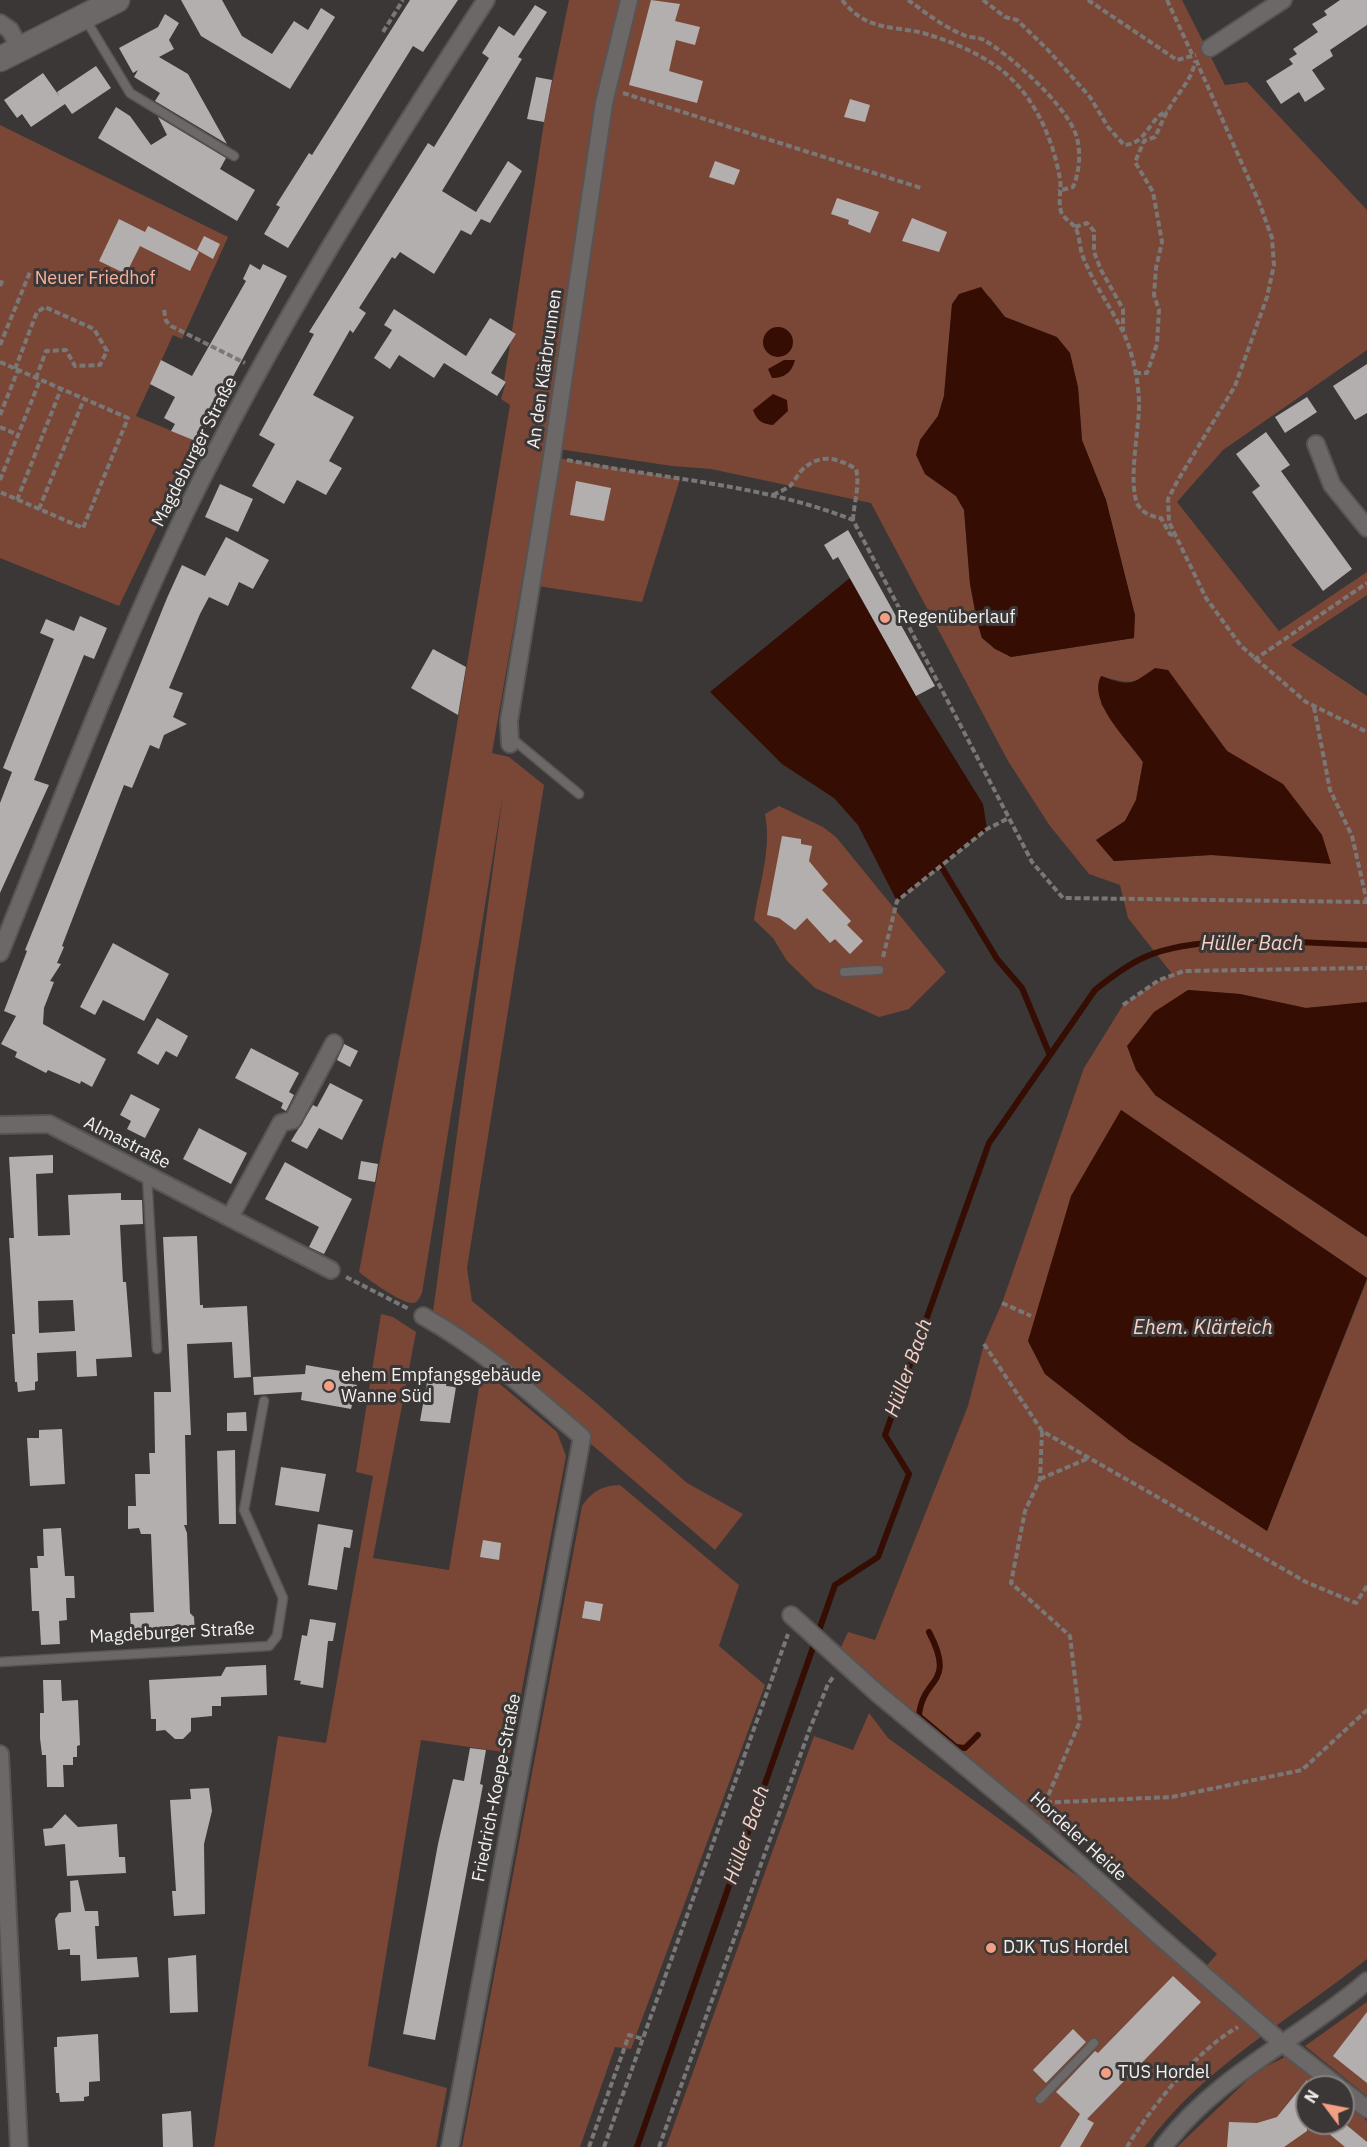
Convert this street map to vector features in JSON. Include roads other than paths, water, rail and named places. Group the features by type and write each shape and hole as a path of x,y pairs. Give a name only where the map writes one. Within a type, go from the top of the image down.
{"main road":[{"path":"10,54 117,0"}],"street":[{"name":"Magdeburger Straße","path":"0,953 139,609 192,499 259,370 313,273 486,0"},
{"name":"An den Klärbrunnen","path":"510,740 509,721 608,88 629,0"},
{"path":"1210,48 1284,0"},
{"path":"0,23 10,30 10,54"},
{"path":"1316,444 1332,485 1367,528"},
{"path":"231,1217 280,1124 293,1120 334,1043"},
{"name":"Almastraße","path":"0,1125 49,1124 331,1270"},
{"name":"Friedrich-Koepe-Straße","path":"423,1316 494,1361 582,1437 450,2147"},
{"name":"Hordeler Heide","path":"792,1616 839,1662 1012,1804 1281,2042 1324,2075"},
{"path":"0,1754 7,2049 19,2147"},
{"path":"1163,2147 1178,2128 1209,2097 1281,2042 1334,2008 1367,1982"},
{"path":"1355,2100 1367,2109"}],"lane":[{"path":"84,17 130,93 234,156"},
{"path":"510,740 579,795"},
{"path":"844,972 879,970"},
{"path":"147,1176 157,1349"},
{"name":"Magdeburger Straße","path":"0,1662 269,1646 277,1636 283,1598 244,1510 264,1401"},
{"path":"1040,2098 1094,2043"}],"water":[{"path":"981,287 1005,317 1057,337 1070,353 1078,387 1082,440 1106,500 1135,615 1134,638 1011,657 995,649 982,638 970,584 964,510 956,496 925,474 916,455 920,440 938,416 944,396 952,304 959,294"},
{"path":"778,327 789,331 793,342 789,353 778,357 767,353 763,342 767,331"},
{"path":"784,360 795,360 792,368 781,377 772,378 768,369"},
{"path":"773,394 787,400 788,411 773,425 760,421 753,410"},
{"path":"850,578 916,696 983,804 987,829 897,901 858,825 834,798 782,764 710,692"},
{"path":"1155,668 1168,670 1227,751 1283,784 1322,835 1331,864 1211,855 1114,861 1096,840 1125,821 1136,800 1143,762 1104,709 1098,686 1101,676 1118,682 1130,683"},
{"path":"1188,990 1240,994 1306,1008 1367,1002 1367,1237 1155,1095 1136,1070 1127,1046 1154,1012"},
{"name":"Ehem. Klärteich","path":"1121,1110 1367,1278 1267,1531 1129,1440 1045,1374 1028,1341 1071,1196"}],"waterway":[{"path":"938,861 997,959 1022,988 1049,1053"},
{"name":"Hüller Bach","path":"637,2147 835,1585 878,1557 909,1474 885,1435 989,1143 1095,990 1138,960 1168,949 1223,942 1284,941 1367,945"},
{"path":"929,1632 937,1649 940,1662 939,1672 921,1703 919,1716 956,1747 965,1748 978,1735"}],"place":[{"name":"Regenüberlauf","path":"885,618"},
{"name":"ehem Empfangsgebäude Wanne Süd","path":"329,1386"},
{"name":"DJK TuS Hordel","path":"991,1948"},
{"name":"TUS Hordel","path":"1106,2073"}],"park label":[{"name":"Neuer Friedhof","path":"95,279"}]}
